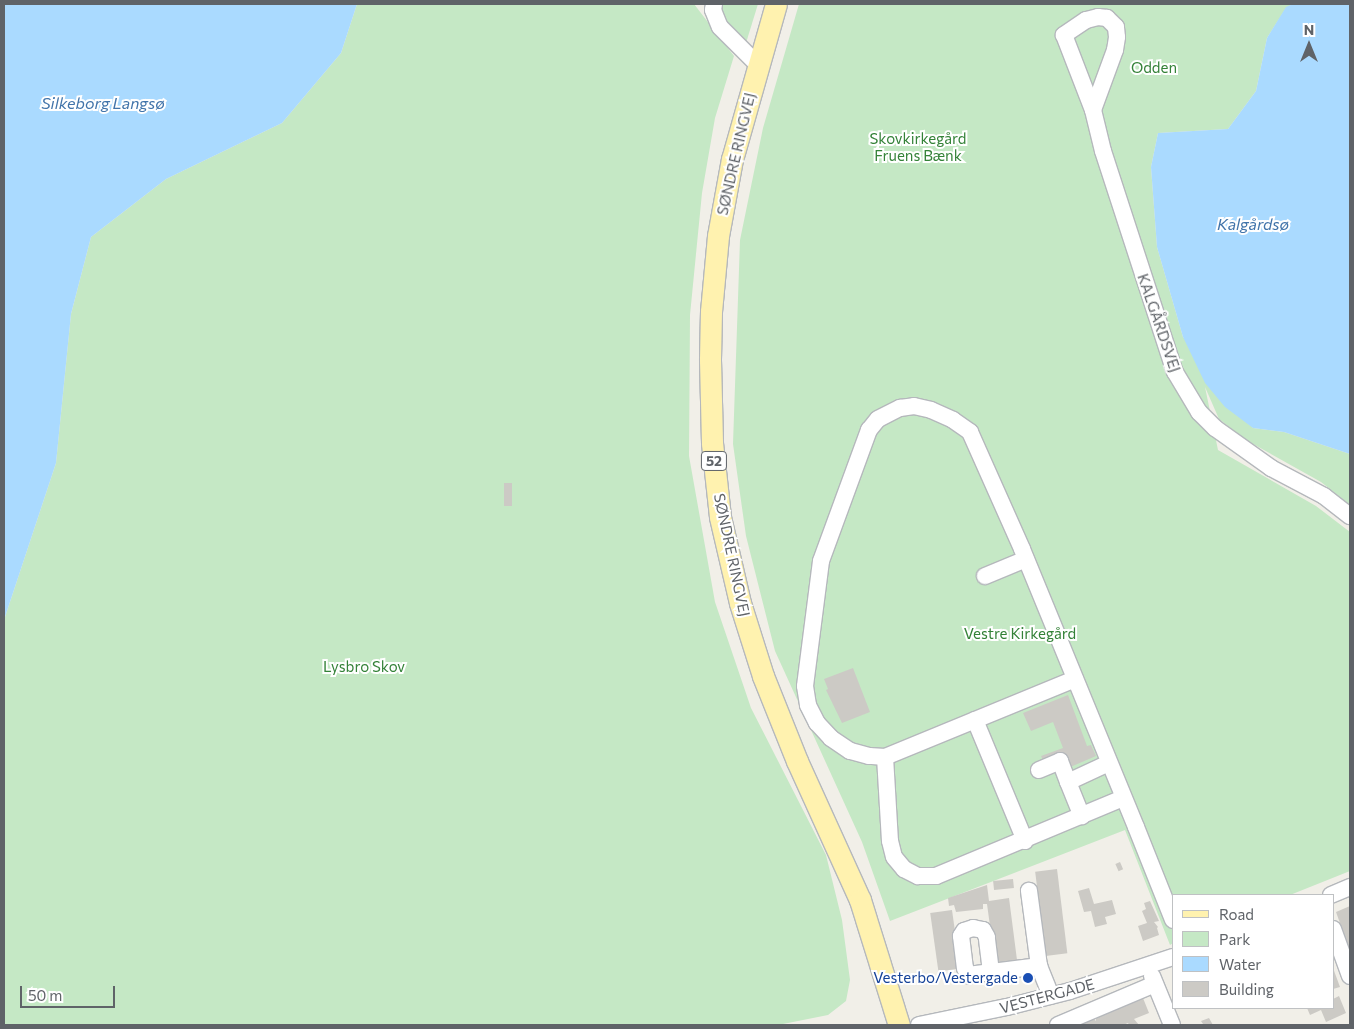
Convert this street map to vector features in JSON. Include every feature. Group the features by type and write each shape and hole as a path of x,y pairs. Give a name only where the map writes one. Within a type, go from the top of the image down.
{"main road":[{"name":"SØNDRE RINGVEJ","path":"776,4 732,159 718,236 712,302 710,360 712,442 720,518 740,603 763,676 797,761 860,900 899,1025"}],"street":[{"path":"714,4 712,10 720,27 758,64"},
{"name":"KALGÅRDSVEJ","path":"1093,110 1115,50 1117,37 1116,27 1107,18 1098,17 1086,20 1064,36 1093,110 1103,151 1168,356 1185,391 1215,428 1271,468 1324,496 1350,516"},
{"path":"1075,679 885,757 869,756 850,751 831,738 817,723 808,705 805,686 821,561 869,430 878,419 900,408 914,406 931,410 953,420 970,432 1026,560 1075,679 1172,918"},
{"path":"985,576 1026,560"},
{"path":"975,720 1025,841"},
{"path":"885,757 890,841 894,857 904,869 918,876 936,876 1025,841 1123,798"},
{"path":"1039,770 1060,761 1082,816"},
{"path":"1068,782 1109,764"},
{"path":"1333,894 1350,887"},
{"path":"1029,891 1039,966 1051,996"},
{"path":"1334,932 1350,976"},
{"name":"VESTERGADE","path":"919,1025 1051,996 1148,967 1172,957"},
{"path":"991,972 1039,966"},
{"path":"1148,967 1172,1025"},
{"path":"1058,1025 1155,984"}],"green space":[{"name":"Lysbro Skov","path":"357,4 694,4 734,56 715,118 702,193 690,315 689,456 715,602 751,708 826,855 842,920 850,980 846,1001 828,1015 778,1025 4,1025 4,620 56,463 71,314 91,237 166,179 282,123 341,53"},
{"path":"722,4 758,4 746,43 743,43 720,13"},
{"path":"799,4 1293,4 1286,8 1267,38 1256,91 1228,129 1158,133 1151,167 1157,247 1183,337 1253,428 1284,432 1350,454 1350,505 1321,482 1246,440 1219,419 1205,387 1218,450 1316,506 1350,532 1350,871 1292,894 1172,894 1172,944 1170,945 1125,830 890,921 862,842 775,651 746,536 733,444 740,240 763,128"}],"water":[{"name":"Silkeborg Langsø","path":"4,4 357,4 341,53 282,123 166,179 91,237 71,314 56,463 4,620"},
{"name":"Kalgårdsø","path":"1293,4 1350,4 1350,454 1284,432 1253,428 1225,407 1205,383 1183,337 1157,247 1151,167 1158,133 1228,129 1256,91 1267,38 1286,7"}],"building":[{"path":"504,483 512,483 512,506 504,506"},
{"path":"853,668 870,712 842,723 826,690 828,689 824,679"},
{"path":"1068,695 1087,746 1091,745 1096,756 1068,768 1045,764 1041,756 1063,748 1053,722 1031,731 1023,713"},
{"path":"1120,862 1123,869 1119,871 1115,864"},
{"path":"1057,869 1067,953 1046,956 1035,872"},
{"path":"1013,879 1014,888 994,890 993,881"},
{"path":"987,885 989,901 1009,898 1017,960 995,963 987,904 983,904 983,909 956,912 954,905 949,906 948,898"},
{"path":"1089,888 1094,904 1112,900 1116,914 1105,917 1107,924 1095,927 1091,911 1084,912 1078,891"},
{"path":"1150,901 1159,921 1154,922 1158,927 1159,935 1143,941 1138,926 1147,923 1142,911 1146,909 1144,903"},
{"path":"1350,906 1350,951 1336,912"},
{"path":"952,910 960,968 938,971 930,913"},
{"path":"1334,971 1340,987 1334,989"},
{"path":"1339,996 1346,1013 1326,1022 1321,1010 1310,1015 1307,1009 1334,1009 1334,998"},
{"path":"1139,998 1143,998 1149,1013 1134,1019 1139,1025 1129,1025 1128,1023 1123,1025 1080,1025 1094,1019 1096,1021 1101,1015"},
{"path":"1209,1018 1213,1025 1199,1025 1203,1024 1201,1021"}],"place":[{"name":"Vesterbo/Vestergade","path":"1028,978"}],"park label":[{"name":"Odden","path":"1154,68"},
{"name":"Skovkirkegård Fruens Bænk","path":"918,146"},
{"name":"Vestre Kirkegård","path":"1020,634"}]}
